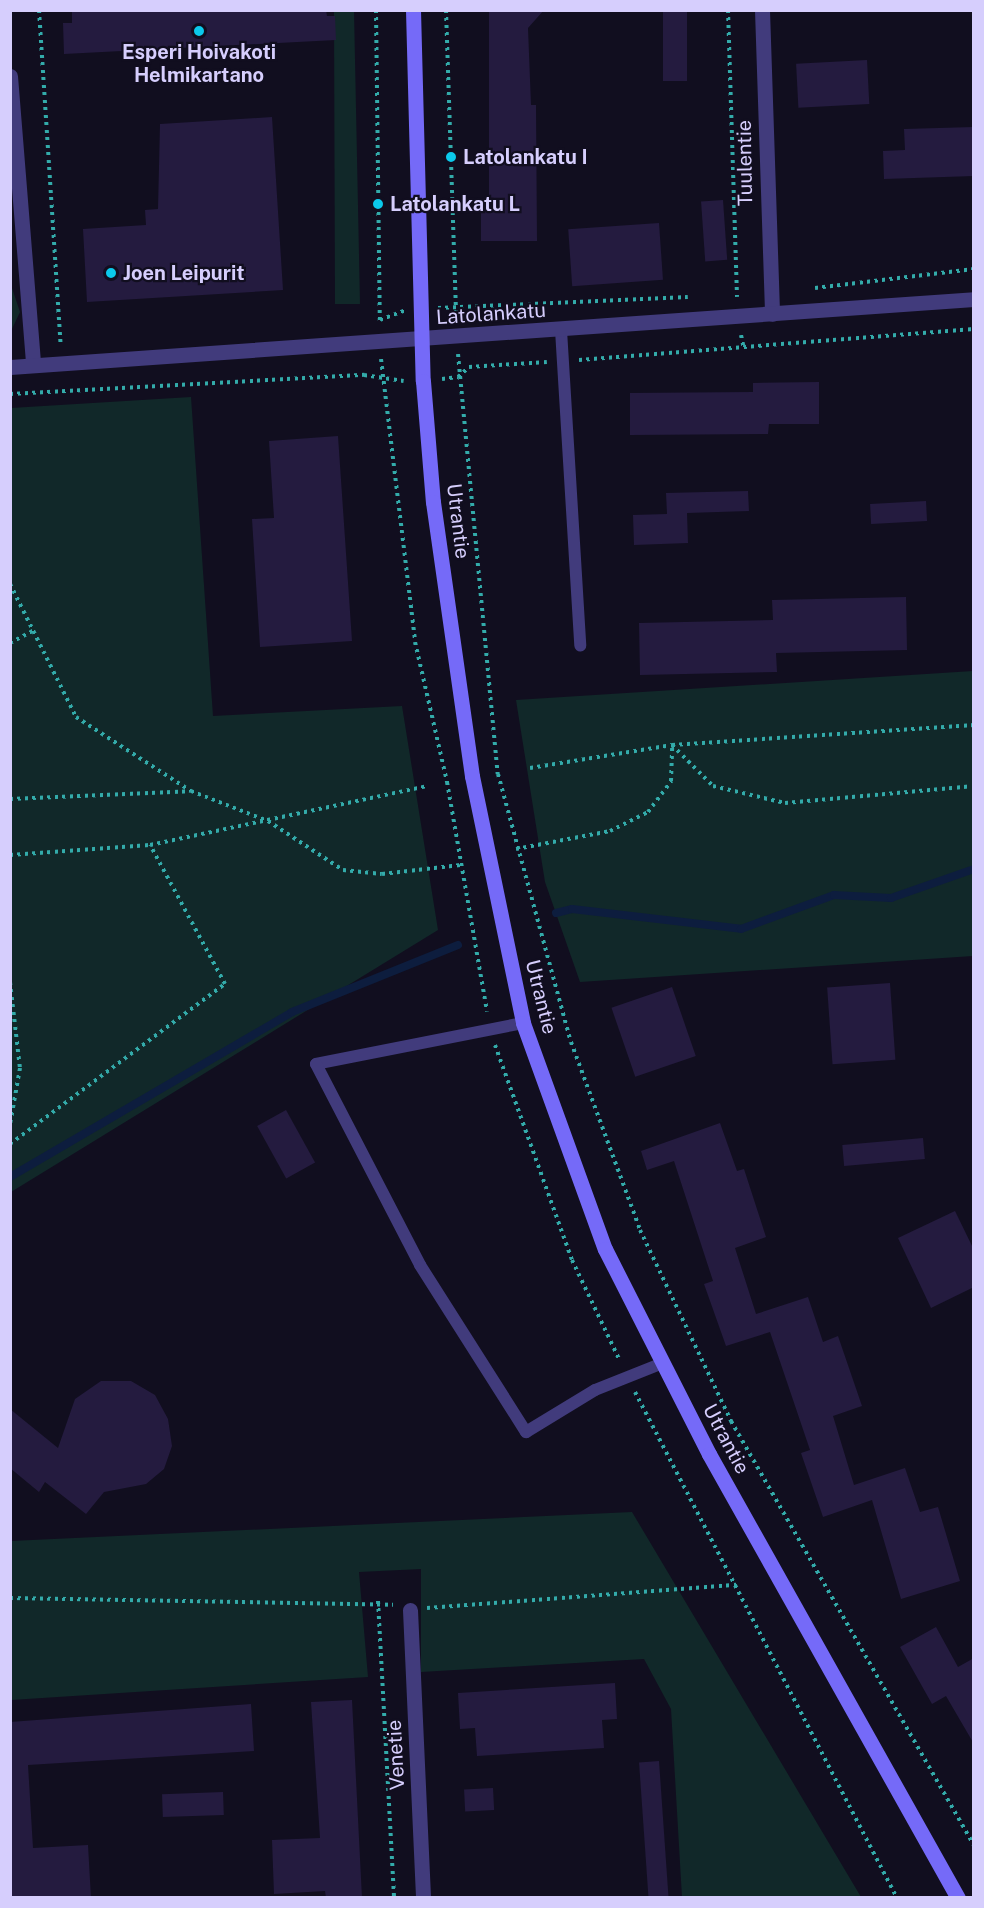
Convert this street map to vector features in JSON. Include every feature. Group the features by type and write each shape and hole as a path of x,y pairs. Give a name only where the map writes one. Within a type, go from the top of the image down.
{"main road":[{"name":"Utrantie","path":"414,10 421,340 433,502 472,776 523,1023 605,1249 663,1363 958,1898"}],"street":[{"name":"Tuulentie","path":"762,10 772,314"},
{"path":"10,76 33,365"},
{"name":"Latolankatu","path":"10,367 457,338 974,299"},
{"name":"Venetie","path":"410,1610 423,1898"}],"lane":[{"path":"561,330 580,645"},
{"path":"523,1023 316,1064 420,1265 526,1432 627,1377 663,1363"}],"path":[{"path":"39,10 64,392"},
{"path":"376,10 380,342 383,378 415,642 490,1029 572,1260 627,1377 897,1898"},
{"path":"446,10 458,377 498,774 516,849 571,1042 640,1230 731,1421 974,1846"},
{"path":"728,10 737,295 744,349"},
{"path":"804,290 974,269"},
{"path":"725,296 770,294"},
{"path":"368,321 421,309 456,306 702,297"},
{"path":"10,394 383,378 423,381 458,377 469,367 744,349 974,329"},
{"path":"31,339 72,341"},
{"path":"10,584 76,717 191,791 268,821 343,870 382,874 460,865"},
{"path":"10,643 33,631"},
{"path":"530,768 672,745 974,725"},
{"path":"516,849 610,831 648,812 671,781 672,745"},
{"path":"672,745 713,786 785,803 974,786"},
{"path":"10,855 150,845 427,786"},
{"path":"10,799 191,791"},
{"path":"10,1144 225,984 150,845"},
{"path":"10,982 20,1068 10,1125"},
{"path":"10,1598 378,1601 410,1610 736,1585"},
{"path":"378,1601 394,1898"}],"green space":[{"path":"334,11 354,11 360,304 335,304"},
{"path":"11,285 20,312 11,331"},
{"path":"191,397 213,716 402,706 438,930 11,1192 11,408"},
{"path":"973,671 973,956 580,982 545,882 516,700"},
{"path":"632,1512 861,1897 682,1897 671,1709 644,1659 421,1672 421,1569 359,1572 368,1677 11,1700 11,1541"}],"building":[{"name":"Esperi Hoivakoti Helmikartano","path":"72,10 326,10 327,16 335,16 336,40 64,54 63,23 72,23"},
{"path":"489,10 544,10 528,28 531,105 536,105 537,241 481,241 481,205 489,204"},
{"path":"663,10 687,10 687,81 663,81"},
{"path":"867,60 869,104 798,108 796,64"},
{"path":"272,117 283,290 87,302 83,229 146,225 145,210 158,209 160,124"},
{"path":"974,127 974,176 884,179 883,151 905,150 904,129"},
{"path":"723,200 727,260 705,261 701,202"},
{"path":"659,223 663,280 572,286 568,229"},
{"path":"819,382 819,424 769,424 768,434 630,435 630,393 753,392 753,383"},
{"path":"338,436 352,641 260,647 252,519 274,518 269,441"},
{"path":"748,491 749,511 687,513 688,543 634,545 633,515 667,514 666,493"},
{"path":"926,501 927,521 871,524 870,504"},
{"path":"906,597 907,650 776,653 777,672 640,675 639,623 773,620 772,600"},
{"path":"890,983 895,1060 833,1064 827,987"},
{"path":"672,987 696,1056 635,1077 611,1008"},
{"path":"286,1110 315,1162 286,1178 257,1126"},
{"path":"720,1123 737,1171 744,1169 766,1237 735,1248 756,1314 808,1297 823,1342 838,1336 862,1406 833,1416 854,1485 905,1468 920,1512 938,1507 960,1581 901,1599 872,1500 823,1517 801,1453 810,1450 770,1332 726,1346 704,1284 713,1281 674,1161 647,1170 641,1151"},
{"path":"923,1138 925,1159 844,1166 842,1145"},
{"path":"955,1211 974,1250 974,1287 931,1308 898,1238"},
{"path":"101,1381 131,1381 155,1395 168,1419 172,1446 164,1469 146,1484 104,1492 86,1514 45,1482 39,1492 10,1468 10,1409 58,1448 75,1399"},
{"path":"936,1627 958,1667 974,1658 974,1744 946,1696 932,1704 900,1647"},
{"path":"615,1683 617,1719 602,1720 604,1748 477,1756 475,1728 460,1729 458,1693"},
{"path":"352,1700 362,1898 326,1898 325,1891 274,1894 272,1840 320,1838 311,1702"},
{"path":"251,1704 254,1751 28,1765 33,1848 88,1845 91,1898 10,1898 10,1722"},
{"path":"659,1761 669,1898 649,1898 639,1762"},
{"path":"493,1788 494,1810 465,1811 464,1790"},
{"path":"223,1792 224,1815 163,1817 162,1794"}],"waterway":[{"path":"556,913 572,909 741,929 834,895 891,898 974,869"},
{"path":"10,1177 292,1012 458,945"}],"place":[{"name":"Esperi Hoivakoti Helmikartano","path":"199,31"},
{"name":"Latolankatu I","path":"451,157"},
{"name":"Latolankatu L","path":"378,204"},
{"name":"Joen Leipurit","path":"111,273"}]}
